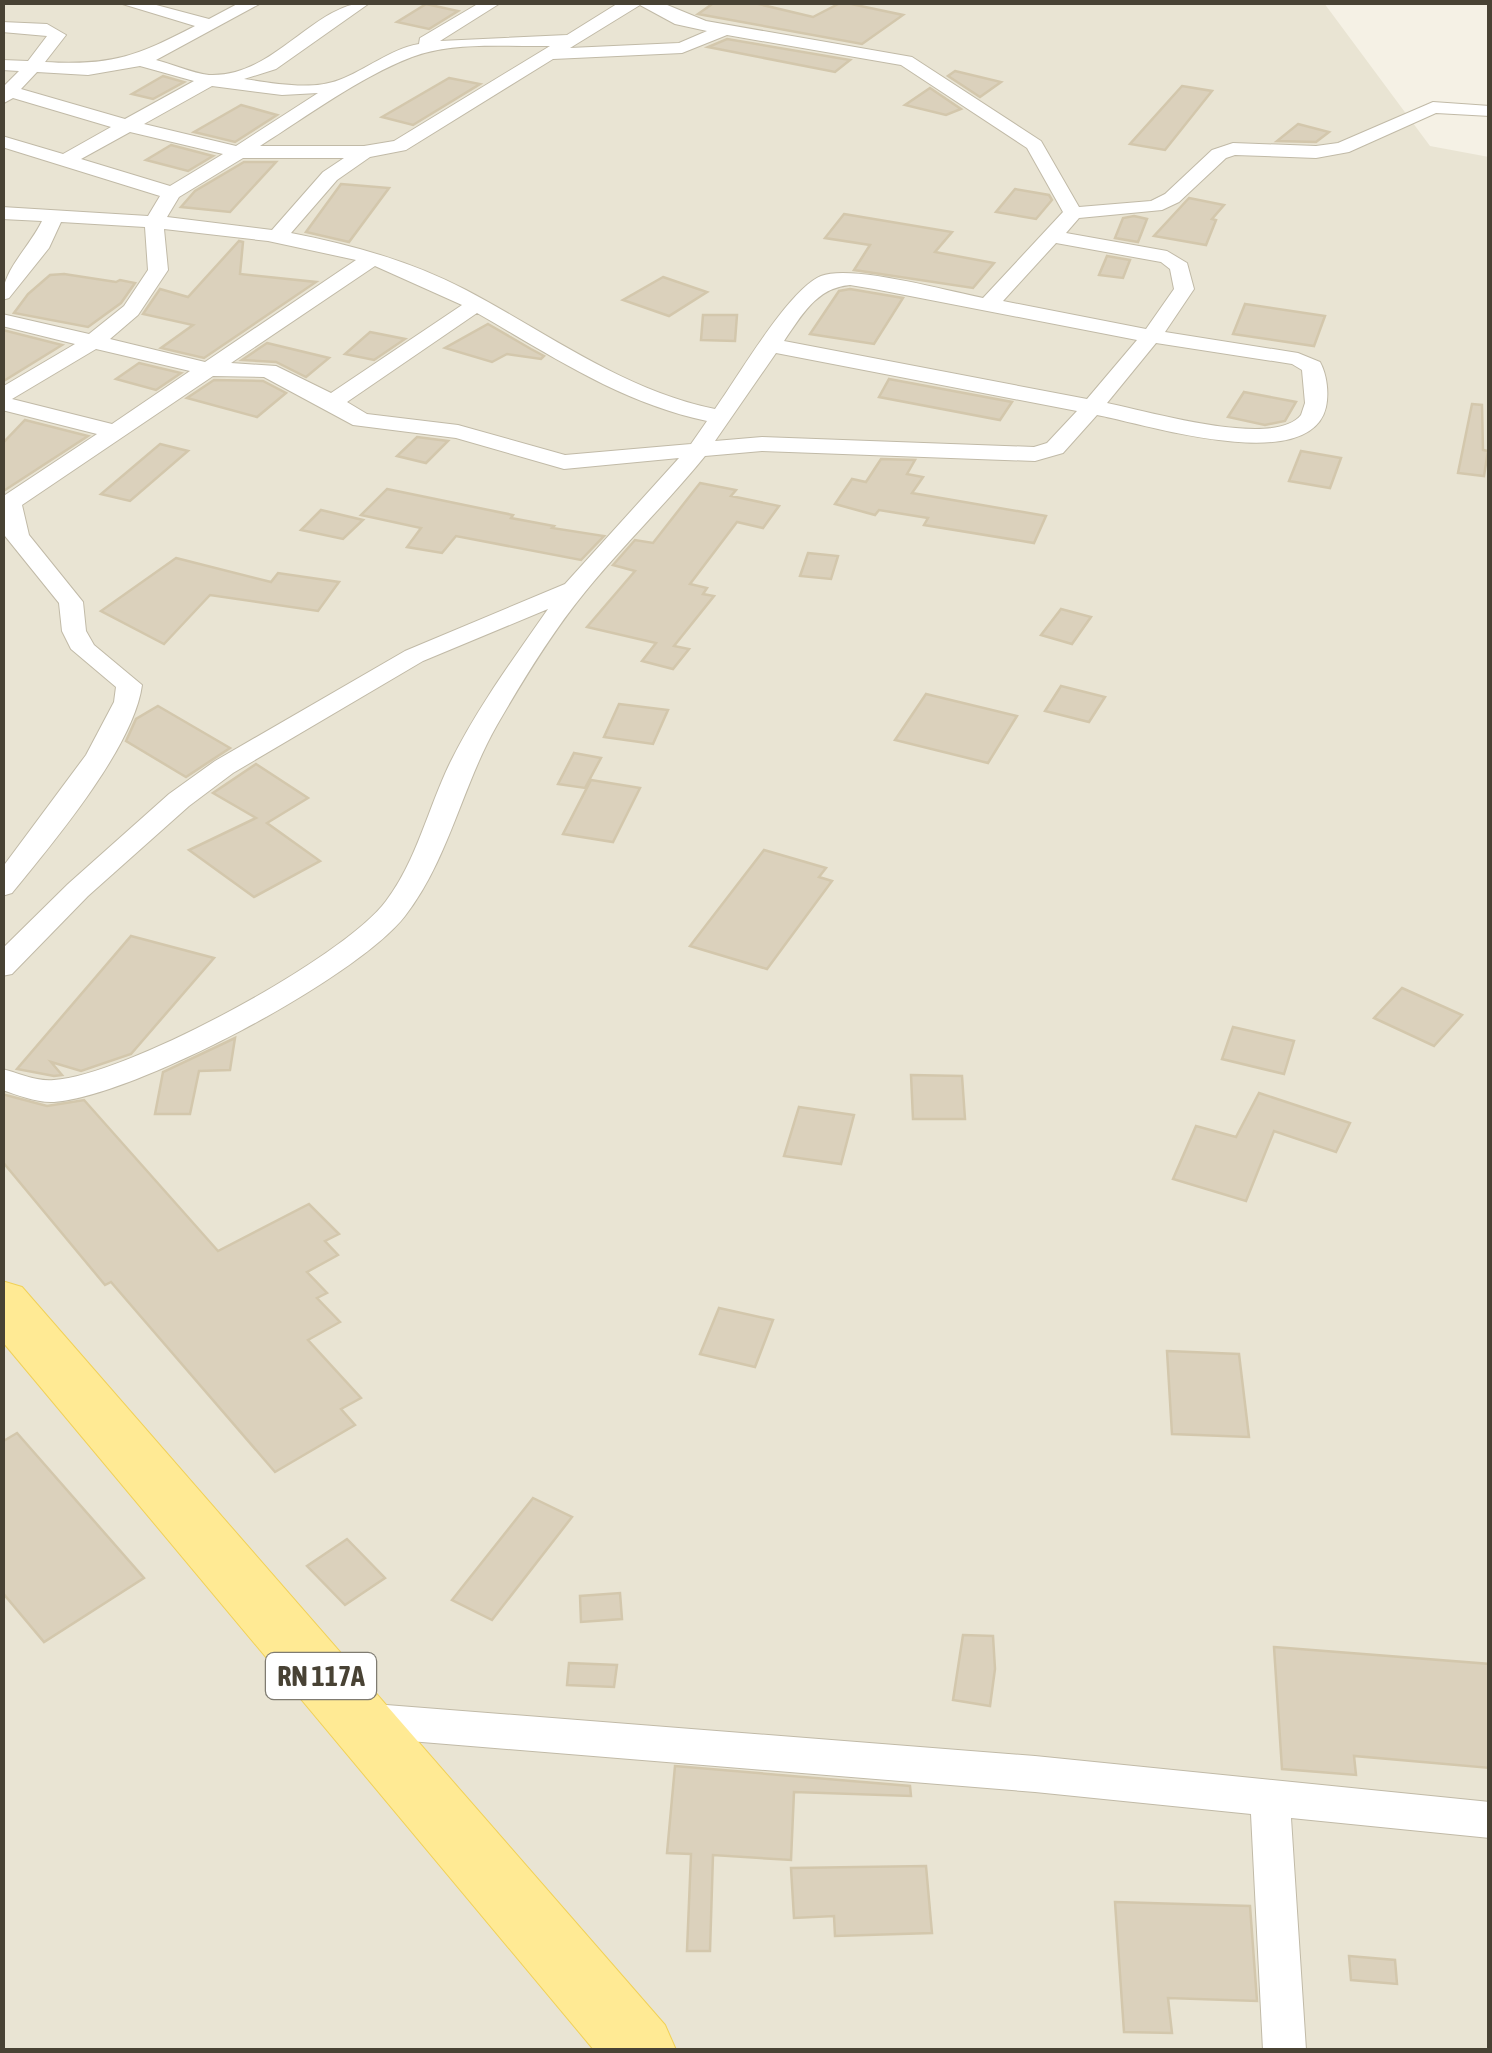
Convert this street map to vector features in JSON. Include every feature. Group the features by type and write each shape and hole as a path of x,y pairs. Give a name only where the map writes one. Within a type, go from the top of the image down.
{"main road":[{"name":"RN 117A","path":"2,1302 640,2050"}],"street":[{"path":"124,2 211,25"},
{"path":"2,65 88,70 140,61 255,2"},
{"path":"66,160 209,80 270,64 362,2"},
{"path":"2,400 128,314 148,292 158,270 152,240 154,224 172,193 339,87 494,2"},
{"path":"2,27 54,31 57,35 6,95 240,152 364,152 399,146 630,3 724,30 906,60 1034,145 1073,213"},
{"path":"552,54 682,48 724,30"},
{"path":"410,50 460,43 575,40"},
{"path":"140,61 209,80 282,90 339,87"},
{"path":"988,305 1073,213 1154,206 1172,198 1220,154 1233,149 1316,152 1342,148 1433,107 1490,111"},
{"path":"2,141 172,193"},
{"path":"276,238 330,176 364,152"},
{"path":"2,213 276,238 373,258 477,304 534,340 660,404 720,417"},
{"path":"2,294 38,248 54,216"},
{"path":"2,320 208,369 268,372 361,420 458,432 544,459 590,462 776,444 1035,454 1055,448 1151,336 1184,289 1180,267 1158,254 1052,236"},
{"path":"2,888 110,740 131,695 130,685 92,659 77,639 70,602 18,536 6,506 373,258"},
{"path":"2,1079 53,1091 80,1087 138,1067 284,990 378,927 402,896 490,714 574,589 696,452 770,345 802,300 833,280 862,281 1304,361 1312,367 1315,382 1308,424 1288,437 1247,437 770,345"},
{"path":"332,402 477,304"},
{"path":"2,400 116,432"},
{"path":"2,967 92,877 179,800 224,767 414,656 574,589"},
{"path":"358,1720 1035,1774 1490,1820"},
{"path":"1270,1797 1284,2050"}],"shaded area":[{"path":"3,3 1324,3 1430,146 1489,157 1489,2050 3,2050"}],"building":[{"path":"715,2 750,2 813,17 842,2 903,15 862,44 698,14"},
{"path":"426,4 458,11 429,29 397,22"},
{"path":"727,39 850,60 835,72 708,47"},
{"path":"955,71 1001,82 980,97 948,76"},
{"path":"163,76 184,82 153,99 132,94"},
{"path":"449,78 480,84 413,125 382,117"},
{"path":"1182,86 1212,91 1165,150 1130,144"},
{"path":"930,88 961,109 946,115 905,105"},
{"path":"241,105 277,115 235,142 194,132"},
{"path":"1298,124 1329,132 1316,142 1277,141"},
{"path":"171,145 213,156 188,171 146,160"},
{"path":"244,162 276,162 230,212 181,207 195,191"},
{"path":"341,184 389,188 349,242 306,232"},
{"path":"1015,189 1049,195 1052,200 1036,219 996,212"},
{"path":"1189,198 1224,205 1212,219 1216,220 1206,245 1154,236"},
{"path":"844,214 952,232 935,252 994,263 973,288 854,270 870,245 825,238"},
{"path":"1123,218 1147,219 1138,242 1115,238"},
{"path":"239,241 243,242 240,274 316,282 204,358 161,348 193,325 143,314 160,289 188,297"},
{"path":"1107,256 1130,260 1123,278 1099,275"},
{"path":"50,275 135,283 121,303 88,327 14,313"},
{"path":"663,277 707,292 669,316 623,300"},
{"path":"850,289 903,298 874,344 810,334 839,291"},
{"path":"1245,304 1325,316 1314,346 1233,334"},
{"path":"703,315 737,315 735,341 701,340"},
{"path":"488,324 544,356 541,359 507,354 492,362 445,348"},
{"path":"3,330 62,345 2,382"},
{"path":"370,332 405,339 374,360 345,354"},
{"path":"267,343 329,358 306,377 276,362 242,360"},
{"path":"139,363 181,373 156,390 116,379"},
{"path":"889,379 1012,402 1000,420 879,397"},
{"path":"214,380 263,381 286,393 257,417 187,398"},
{"path":"1244,392 1296,402 1285,421 1265,425 1228,417"},
{"path":"1472,404 1482,405 1483,450 1488,451 1484,476 1458,473"},
{"path":"25,420 88,436 2,492 2,444"},
{"path":"417,437 448,441 426,463 397,456"},
{"path":"160,444 188,451 130,501 101,494"},
{"path":"1301,451 1341,458 1330,488 1289,481"},
{"path":"881,459 915,460 907,474 923,477 912,493 1046,516 1034,543 924,525 928,518 879,510 875,515 835,504 852,479 866,482"},
{"path":"700,483 736,490 731,496 779,506 763,528 737,522 690,584 707,588 703,594 714,596 674,646 689,649 673,669 642,661 656,643 587,627 635,571 613,565 635,540 653,543"},
{"path":"387,489 513,515 511,518 552,528 604,536 581,560 456,536 442,553 407,547 421,528 361,515"},
{"path":"321,510 363,520 343,539 301,530"},
{"path":"808,553 838,556 831,579 800,576"},
{"path":"176,558 271,582 278,573 339,582 318,611 210,595 164,644 101,611"},
{"path":"1061,609 1091,617 1072,644 1041,635"},
{"path":"1061,686 1105,697 1089,722 1045,711"},
{"path":"926,694 1017,716 988,763 895,740"},
{"path":"619,704 668,710 653,744 604,737"},
{"path":"158,706 230,748 186,777 126,741 136,719"},
{"path":"574,753 601,758 585,788 558,784"},
{"path":"256,764 308,798 267,823 320,861 254,897 189,850 256,818 213,793"},
{"path":"591,780 640,788 613,842 563,834"},
{"path":"764,850 826,868 819,877 832,881 767,969 690,946"},
{"path":"131,936 214,958 131,1054 81,1071 51,1062 62,1075 17,1069"},
{"path":"1402,988 1462,1015 1434,1046 1374,1018"},
{"path":"1233,1027 1294,1041 1284,1074 1222,1059"},
{"path":"235,1038 230,1070 199,1071 190,1114 155,1114 163,1072"},
{"path":"911,1075 962,1076 965,1119 913,1119"},
{"path":"1259,1093 1350,1123 1336,1152 1274,1131 1246,1201 1173,1179 1196,1126 1236,1137"},
{"path":"2,1094 47,1106 84,1100 218,1251 309,1204 339,1234 325,1241 338,1255 307,1272 327,1293 317,1298 340,1322 308,1340 361,1398 341,1409 355,1425 275,1472 111,1282 105,1285 2,1161"},
{"path":"799,1107 854,1115 841,1164 784,1156"},
{"path":"719,1308 773,1320 755,1367 700,1354"},
{"path":"1167,1351 1239,1354 1249,1437 1172,1434"},
{"path":"17,1433 144,1578 44,1642 2,1592 2,1442"},
{"path":"533,1498 572,1517 492,1620 452,1600"},
{"path":"347,1539 385,1578 345,1605 307,1566"},
{"path":"620,1593 622,1619 581,1622 580,1596"},
{"path":"963,1635 993,1636 995,1669 990,1706 953,1700"},
{"path":"1274,1647 1490,1664 1490,1768 1354,1756 1356,1775 1282,1769"},
{"path":"569,1663 617,1665 614,1687 567,1685"},
{"path":"675,1766 910,1786 911,1796 794,1792 791,1860 713,1855 710,1951 687,1951 691,1854 667,1853"},
{"path":"926,1866 932,1933 835,1936 834,1916 794,1918 791,1868"},
{"path":"1115,1902 1250,1906 1257,2001 1168,1998 1172,2033 1124,2032"},
{"path":"1349,1956 1395,1960 1397,1984 1351,1980"}]}
